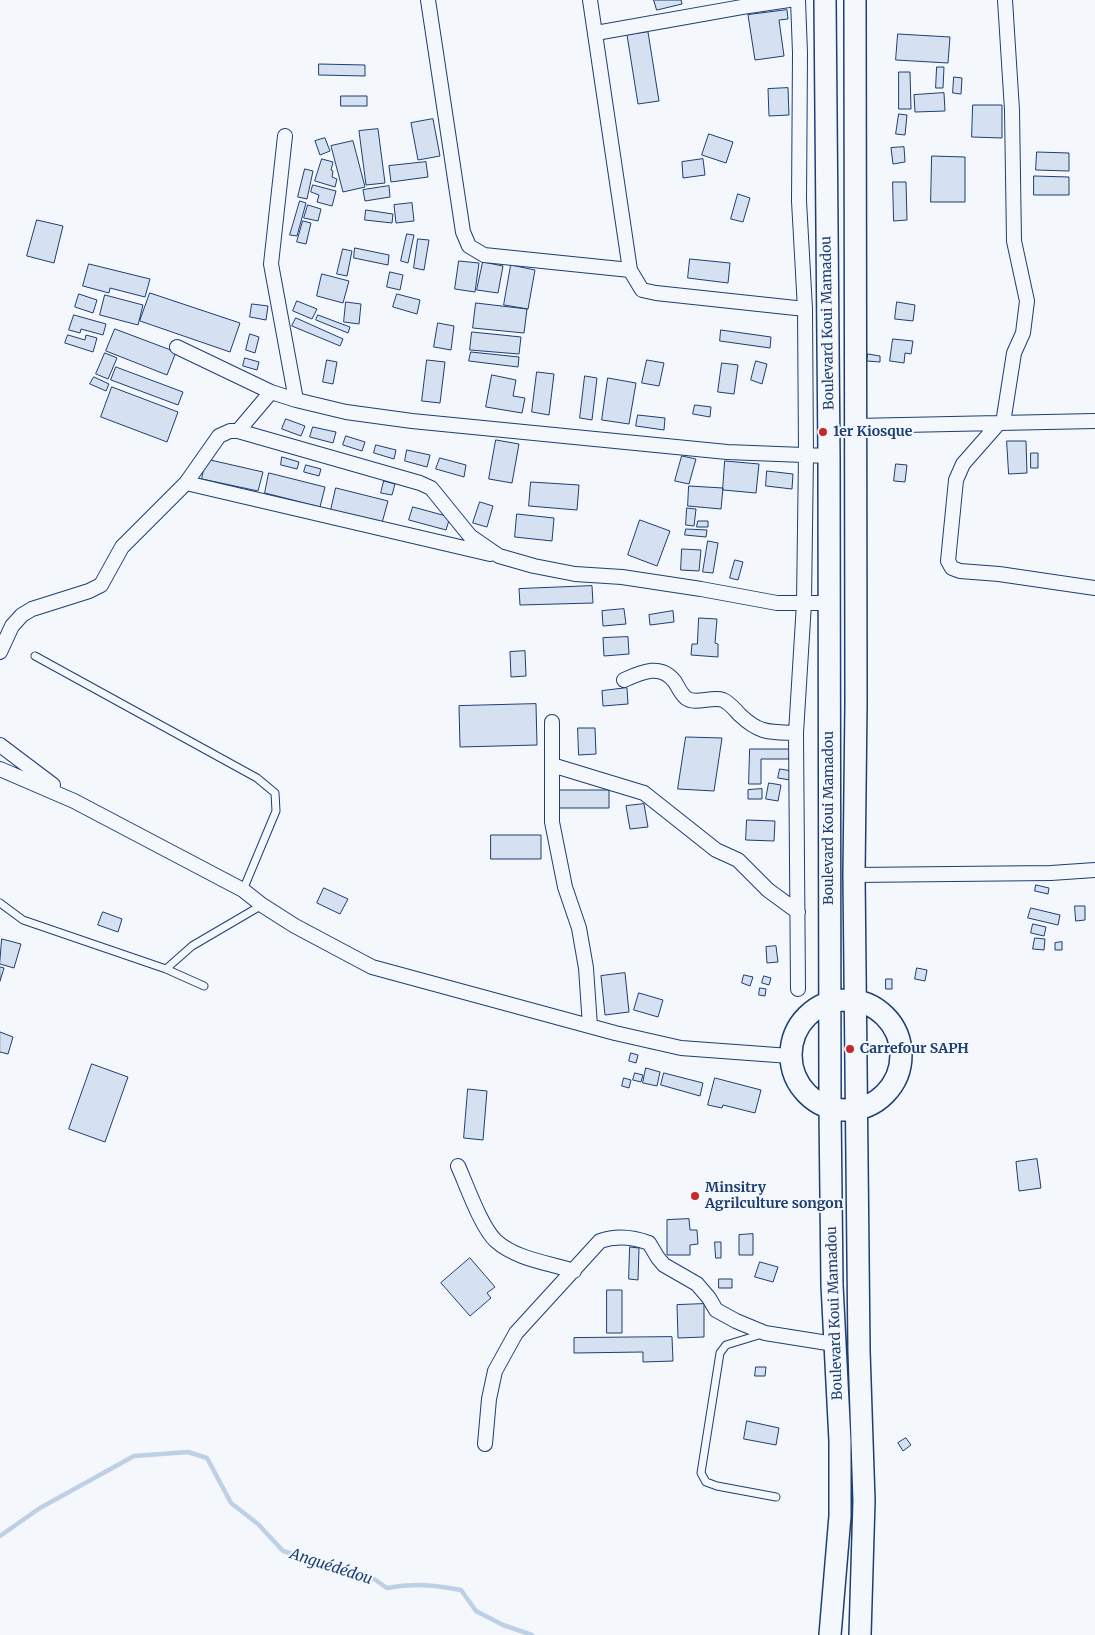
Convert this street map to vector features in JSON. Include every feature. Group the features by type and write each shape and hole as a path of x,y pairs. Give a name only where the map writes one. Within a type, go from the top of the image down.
{"main road":[{"name":"Boulevard Koui Mamadou","path":"825,0 829,456 830,1108 834,1344 840,1441 840,1516 830,1635"},
{"name":"Boulevard Koui Mamadou","path":"855,0 856,704 854,875 857,1000 859,1351 864,1492 860,1635"},
{"path":"857,1000 874,1007 888,1020 898,1036 901,1055 898,1074 888,1090 874,1102 857,1110 830,1108 814,1101 802,1089 794,1074 790,1056 793,1038 801,1022 814,1010 830,1002 857,1000"}],"street":[{"path":"428,0 463,232 469,246 484,255 630,270"},
{"path":"590,0 630,270 642,290 805,309"},
{"path":"596,33 760,2 789,0"},
{"path":"798,0 800,53 799,201 805,309 806,454 804,603 796,733 798,989"},
{"path":"1005,0 1012,110 1014,241 1027,301 1023,333 1014,353 1001,423 964,464 956,480 948,561 952,568 960,571 999,574 1095,588"},
{"path":"285,136 271,264 296,400"},
{"path":"177,347 271,392 346,412 412,421 727,452 829,456"},
{"path":"238,431 271,392"},
{"path":"855,426 1095,421"},
{"path":"0,652 12,626 22,615 32,609 89,591 101,585 122,547 186,483 219,436 230,431 238,431 430,488 470,536 499,556"},
{"path":"186,483 499,556 534,566 575,574 622,577 777,603 828,603"},
{"path":"624,680 642,672 661,671 674,681 684,697 689,700 722,700 729,703 750,724 765,732 796,733"},
{"path":"552,722 552,822 565,887 579,928 586,968 590,1026"},
{"path":"0,745 74,801"},
{"path":"552,765 644,793 716,850 738,860 768,890 798,912"},
{"path":"0,769 74,801 243,890 262,905 295,926 372,967 590,1026 681,1048 790,1056"},
{"path":"854,875 1051,873 1095,870"},
{"path":"458,1166 487,1229 496,1241 516,1254 574,1271"},
{"path":"485,1444 489,1399 494,1371 516,1333 600,1241 616,1237 635,1238 649,1244 664,1265 696,1284 710,1298 716,1310 736,1321 764,1333 834,1344"}],"lane":[{"path":"35,656 257,778 275,793 276,811 243,890"},
{"path":"0,903 23,920 166,969 204,986"},
{"path":"166,969 192,946 262,905"},
{"path":"764,1333 726,1345 720,1353 701,1474 706,1482 717,1486 776,1497"}],"building":[{"path":"654,0 681,0 682,4 657,10"},
{"path":"787,10 788,19 779,20 784,56 755,60 748,15"},
{"path":"648,32 659,101 638,104 627,35"},
{"path":"898,34 950,37 948,63 896,60"},
{"path":"319,64 365,65 365,76 319,75"},
{"path":"937,67 944,67 943,88 936,88"},
{"path":"899,72 910,72 911,109 899,109"},
{"path":"954,77 962,78 961,94 953,93"},
{"path":"788,88 789,115 769,116 768,89"},
{"path":"944,93 945,111 915,112 914,95"},
{"path":"341,96 367,96 367,106 341,106"},
{"path":"973,105 1002,105 1002,138 972,137"},
{"path":"899,114 907,115 905,135 896,134"},
{"path":"433,119 440,156 418,160 411,123"},
{"path":"378,129 385,183 366,185 359,131"},
{"path":"709,134 733,142 726,163 702,155"},
{"path":"325,138 330,151 320,155 315,141"},
{"path":"353,141 365,187 343,192 331,146"},
{"path":"904,147 905,162 893,164 891,148"},
{"path":"1037,152 1069,153 1069,171 1036,170"},
{"path":"932,156 965,157 965,202 931,202"},
{"path":"322,159 333,162 332,177 337,179 335,187 315,181"},
{"path":"703,159 705,175 683,178 682,162"},
{"path":"426,162 428,177 391,182 389,166"},
{"path":"305,169 313,171 307,199 298,197"},
{"path":"1034,176 1069,177 1069,195 1034,195"},
{"path":"893,182 906,182 907,220 894,221"},
{"path":"313,185 336,191 332,206 317,202 319,195 311,192"},
{"path":"389,186 390,197 365,201 363,190"},
{"path":"738,194 750,198 743,222 731,219"},
{"path":"300,201 306,203 297,236 290,235"},
{"path":"412,203 414,221 396,223 394,205"},
{"path":"308,205 321,209 318,221 304,218"},
{"path":"366,210 393,214 392,223 365,220"},
{"path":"37,220 63,226 54,263 27,256"},
{"path":"303,221 311,223 306,244 297,242"},
{"path":"407,234 414,235 408,263 401,261"},
{"path":"418,239 429,240 424,270 414,268"},
{"path":"355,248 389,255 388,265 354,258"},
{"path":"343,249 352,251 347,276 337,274"},
{"path":"690,259 730,263 728,283 688,278"},
{"path":"459,261 479,263 475,292 455,289"},
{"path":"483,262 503,266 498,293 477,290"},
{"path":"89,264 150,279 145,297 110,288 109,293 83,286"},
{"path":"511,265 535,270 528,309 504,305"},
{"path":"390,272 403,275 400,290 387,287"},
{"path":"322,274 349,281 343,303 317,296"},
{"path":"150,293 240,323 230,352 140,321"},
{"path":"79,294 97,300 93,313 75,307"},
{"path":"397,294 420,300 417,314 393,307"},
{"path":"105,295 143,305 138,325 100,315"},
{"path":"297,301 317,309 312,319 293,311"},
{"path":"346,302 361,304 359,324 344,322"},
{"path":"897,302 915,305 913,321 895,319"},
{"path":"476,303 527,309 524,333 473,328"},
{"path":"252,304 268,306 266,320 250,317"},
{"path":"74,315 106,324 103,335 81,329 80,333 69,330"},
{"path":"318,315 350,327 348,333 316,320"},
{"path":"296,318 343,339 340,346 292,326"},
{"path":"438,323 454,326 451,350 434,347"},
{"path":"115,329 176,352 167,375 106,351"},
{"path":"721,330 771,337 770,348 720,341"},
{"path":"472,332 521,337 519,354 470,350"},
{"path":"250,334 259,337 255,353 246,350"},
{"path":"68,335 85,340 86,335 97,338 93,352 65,343"},
{"path":"893,339 913,341 911,354 905,353 904,363 890,361"},
{"path":"471,352 519,357 518,367 469,361"},
{"path":"105,353 117,358 108,379 96,374"},
{"path":"868,354 880,356 880,362 867,361"},
{"path":"245,358 259,362 257,370 243,366"},
{"path":"327,360 337,362 333,384 323,382"},
{"path":"427,360 445,362 440,403 422,401"},
{"path":"647,360 664,363 659,386 642,383"},
{"path":"756,361 767,364 762,384 751,380"},
{"path":"722,363 738,365 734,394 718,392"},
{"path":"116,367 183,392 178,405 111,380"},
{"path":"537,372 554,374 549,415 532,412"},
{"path":"492,375 516,380 513,396 525,398 522,413 486,407"},
{"path":"585,376 597,378 592,420 580,418"},
{"path":"94,377 109,384 106,391 90,384"},
{"path":"608,378 636,383 629,424 602,420"},
{"path":"112,387 178,412 167,442 101,417"},
{"path":"695,405 711,407 710,417 693,414"},
{"path":"638,415 665,418 664,430 636,426"},
{"path":"286,419 305,426 301,436 282,429"},
{"path":"313,427 336,432 333,443 310,437"},
{"path":"346,436 365,442 362,451 343,445"},
{"path":"496,440 519,444 512,483 489,479"},
{"path":"1007,441 1026,441 1027,473 1009,474"},
{"path":"376,445 396,450 394,459 374,453"},
{"path":"407,450 430,455 427,467 405,461"},
{"path":"1031,453 1038,453 1038,468 1031,468"},
{"path":"682,456 696,459 689,484 675,481"},
{"path":"282,457 299,462 297,469 281,465"},
{"path":"440,458 466,465 464,477 436,469"},
{"path":"206,459 263,472 258,491 202,479"},
{"path":"725,461 759,464 756,493 723,490"},
{"path":"896,464 907,465 905,482 894,481"},
{"path":"306,465 321,469 319,476 304,472"},
{"path":"767,471 793,474 792,489 766,486"},
{"path":"269,473 325,487 320,507 265,493"},
{"path":"384,481 395,484 392,495 381,493"},
{"path":"531,482 579,485 577,510 529,506"},
{"path":"689,486 723,488 721,509 688,506"},
{"path":"336,488 388,501 382,523 331,510"},
{"path":"480,502 493,506 487,527 473,523"},
{"path":"413,507 450,517 446,530 409,520"},
{"path":"687,508 696,509 694,526 686,525"},
{"path":"517,514 554,518 552,541 515,537"},
{"path":"640,520 670,531 657,566 628,555"},
{"path":"698,521 708,521 708,527 697,527"},
{"path":"686,529 707,530 706,537 685,535"},
{"path":"708,541 718,543 713,573 703,572"},
{"path":"682,549 701,550 699,571 681,570"},
{"path":"735,560 743,562 738,580 730,578"},
{"path":"592,586 593,603 520,605 519,589"},
{"path":"624,609 626,624 603,626 602,611"},
{"path":"673,611 674,622 650,625 649,615"},
{"path":"699,618 717,619 715,643 718,644 718,657 691,655 692,644 697,644"},
{"path":"628,637 629,654 604,656 603,638"},
{"path":"525,651 526,676 511,677 510,652"},
{"path":"627,688 628,704 603,706 602,691"},
{"path":"536,704 537,745 460,747 459,706"},
{"path":"578,728 595,728 596,754 579,755"},
{"path":"686,737 722,738 714,791 678,789"},
{"path":"750,749 790,749 789,759 761,759 761,784 749,784"},
{"path":"780,769 792,771 790,780 778,778"},
{"path":"769,783 781,785 778,801 766,799"},
{"path":"762,789 762,799 748,799 748,790"},
{"path":"556,790 609,790 609,808 556,808"},
{"path":"644,804 648,827 630,829 626,806"},
{"path":"747,820 775,821 774,841 746,840"},
{"path":"491,835 541,835 541,859 491,859"},
{"path":"1036,885 1049,888 1048,894 1035,891"},
{"path":"324,888 348,899 340,914 317,903"},
{"path":"1075,906 1085,906 1085,920 1076,921"},
{"path":"1031,908 1060,915 1058,925 1028,918"},
{"path":"103,912 122,919 118,932 98,925"},
{"path":"1033,924 1046,927 1044,936 1031,933"},
{"path":"1035,938 1045,939 1044,950 1033,949"},
{"path":"2,939 21,944 14,968 0,964"},
{"path":"1062,942 1062,950 1055,950 1055,943"},
{"path":"776,946 778,962 767,963 766,947"},
{"path":"0,967 4,968 0,981"},
{"path":"917,968 927,970 925,981 915,979"},
{"path":"625,973 629,1012 605,1015 601,976"},
{"path":"744,975 753,977 750,986 742,983"},
{"path":"764,976 771,978 769,985 762,983"},
{"path":"886,979 892,979 892,989 886,989"},
{"path":"760,988 766,989 765,996 759,995"},
{"path":"639,993 663,1000 658,1017 634,1010"},
{"path":"0,1032 13,1037 8,1054 0,1052"},
{"path":"631,1053 638,1055 636,1063 629,1061"},
{"path":"92,1064 128,1077 105,1142 69,1129"},
{"path":"646,1068 660,1072 657,1086 643,1083"},
{"path":"635,1073 643,1075 641,1082 633,1080"},
{"path":"664,1073 703,1083 700,1096 661,1085"},
{"path":"624,1078 631,1080 629,1088 622,1086"},
{"path":"715,1078 761,1090 755,1113 723,1105 722,1108 708,1105"},
{"path":"468,1089 487,1091 483,1140 464,1138"},
{"path":"1037,1159 1041,1188 1019,1191 1016,1162"},
{"path":"689,1219 690,1230 697,1230 698,1244 690,1245 690,1255 667,1255 667,1220"},
{"path":"753,1234 753,1255 739,1255 739,1235"},
{"path":"715,1242 721,1242 721,1258 716,1258"},
{"path":"630,1247 639,1248 638,1280 629,1279"},
{"path":"470,1258 495,1287 487,1293 491,1298 470,1316 441,1283"},
{"path":"760,1262 778,1267 773,1282 755,1277"},
{"path":"719,1279 732,1279 732,1288 719,1288"},
{"path":"607,1290 622,1290 622,1333 607,1333"},
{"path":"704,1304 704,1337 678,1338 677,1305"},
{"path":"672,1337 673,1361 643,1362 643,1352 574,1353 574,1338"},
{"path":"756,1367 766,1367 765,1376 755,1376"},
{"path":"747,1421 779,1428 776,1445 744,1439"},
{"path":"906,1438 911,1445 903,1451 898,1443"}],"waterway":[{"name":"Anguédédou","path":"0,1536 40,1508 134,1456 188,1452 207,1458 231,1503 258,1524 283,1551 374,1579 387,1588 424,1585 461,1590 476,1611 503,1625 532,1635"}],"place":[{"name":"1er Kiosque","path":"823,432"},
{"name":"Carrefour SAPH","path":"850,1049"},
{"name":"Minsitry Agrilculture songon","path":"695,1196"}]}
